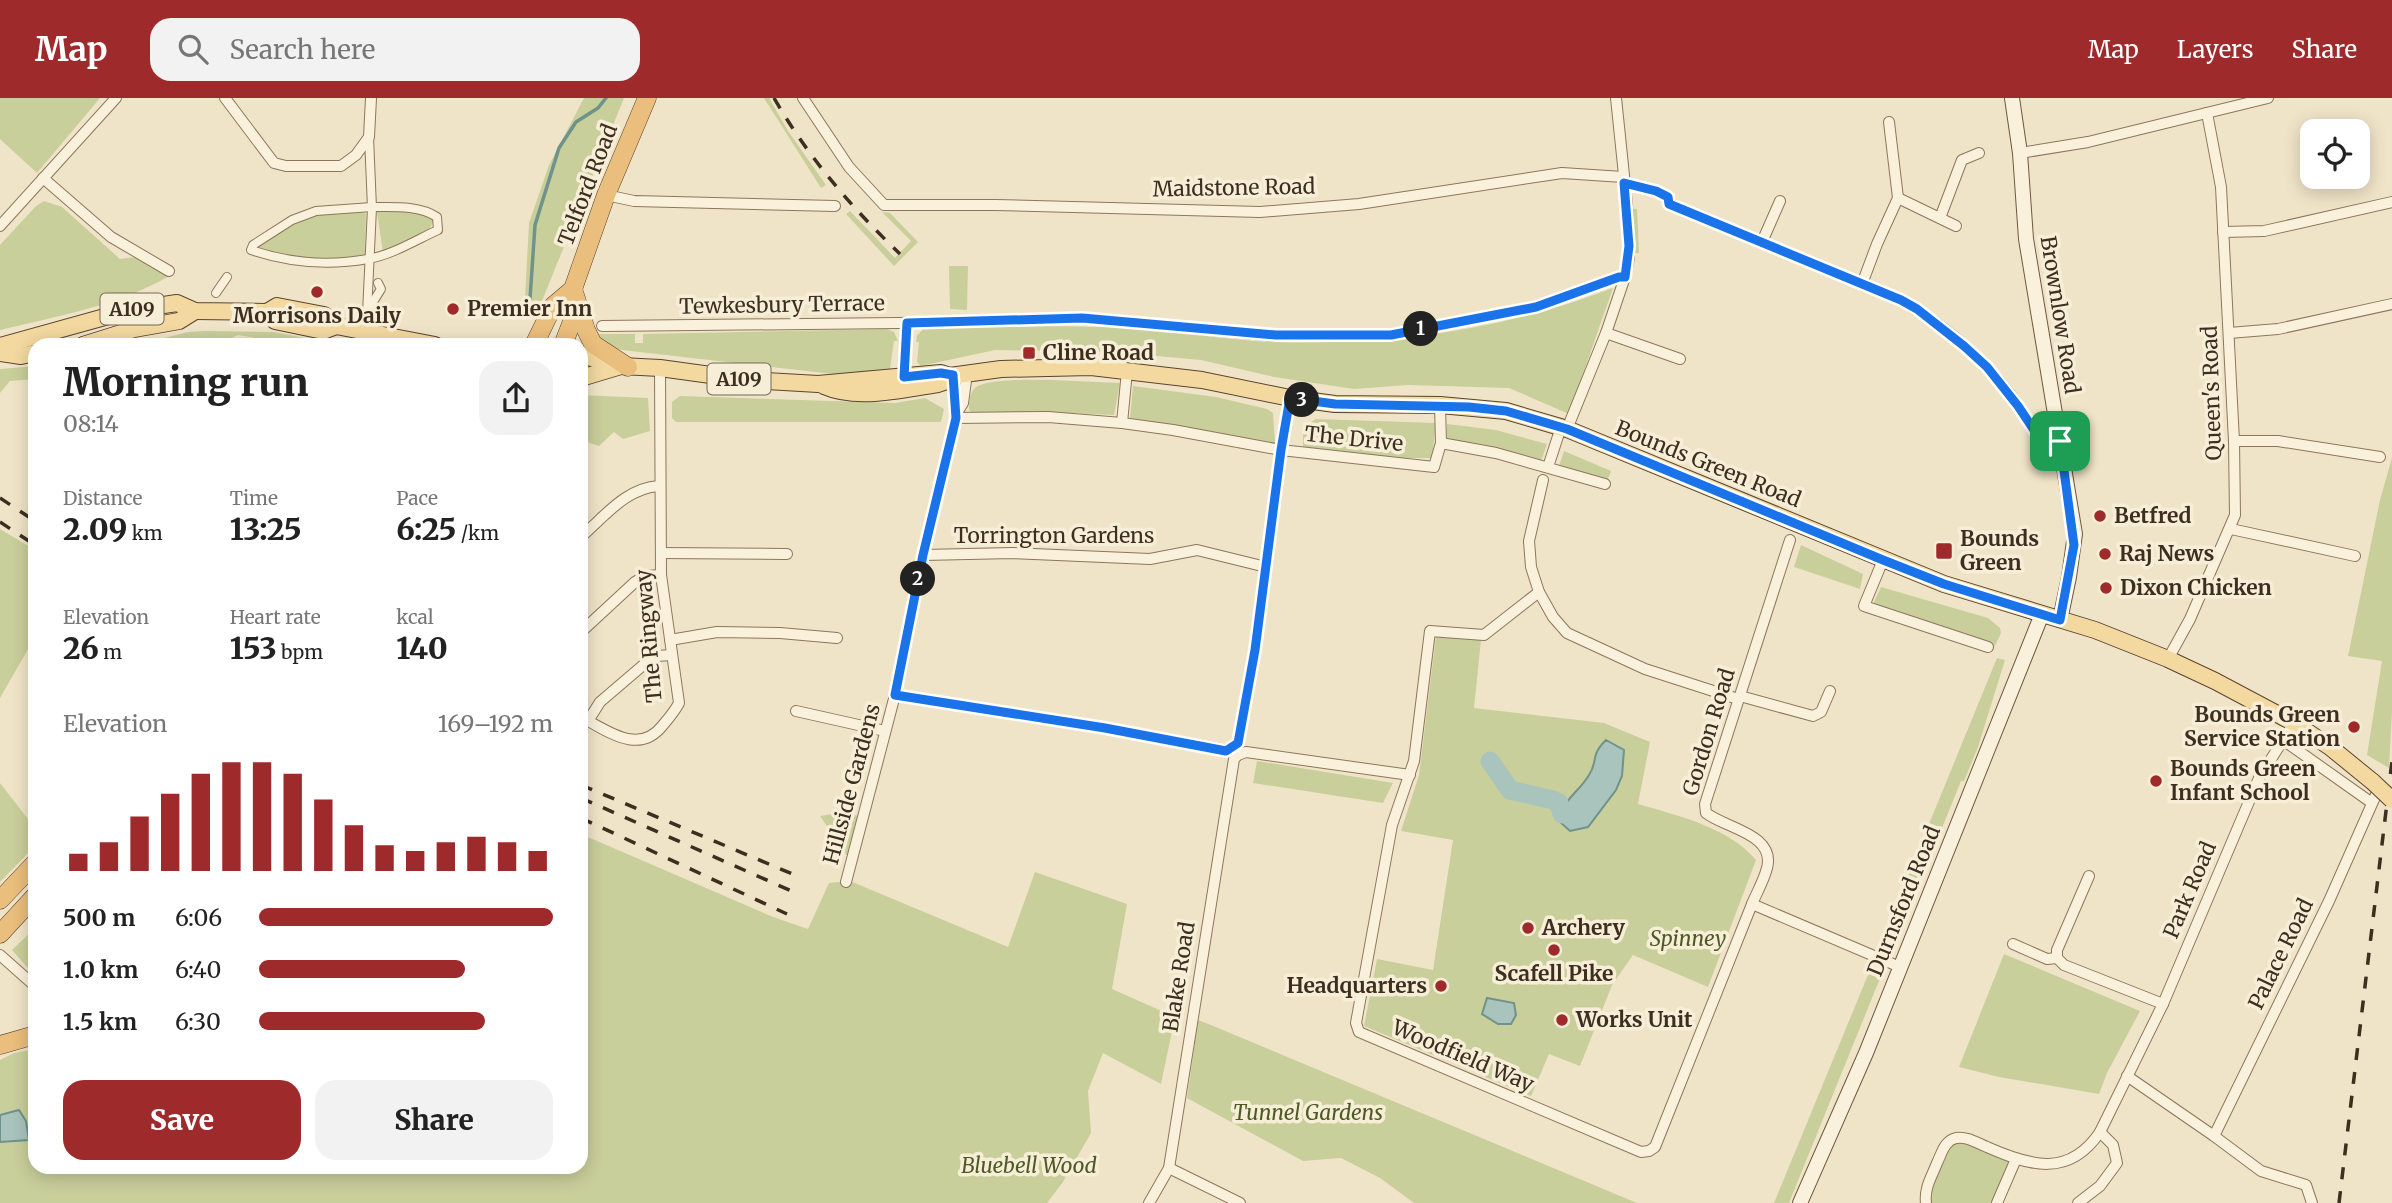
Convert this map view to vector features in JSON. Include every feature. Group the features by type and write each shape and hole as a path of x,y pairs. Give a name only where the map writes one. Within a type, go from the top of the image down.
{"highway":[{"name":"Telford Road","path":"565,338 606,195 647,98"},
{"name":"Telford Road","path":"538,338 554,306 575,297"},
{"path":"575,297 593,344 625,366"},
{"path":"0,900 28,870"},
{"path":"0,934 28,904"},
{"path":"0,1045 28,1036"}],"main road":[{"name":"Brownlow Road","path":"2012,98 2020,153 2026,239 2060,441 2074,545 2060,620"},
{"name":"A109","path":"29,338 130,310 177,303 195,311 267,312 278,306 324,316 336,326 399,338"},
{"name":"A109","path":"105,338 134,329 179,321 195,311"},
{"path":"70,327 78,336 93,332 91,338"},
{"name":"A109","path":"0,346 28,338"},
{"path":"0,353 28,355"},
{"name":"Bounds Green Road","path":"588,357 625,366 747,380 818,384 846,392 904,383 938,384 957,375 1001,369 1091,368 1202,380 1335,404 1440,405 1506,411 1564,428 1944,584 2119,639 2168,659 2294,723 2339,755 2375,792 2392,800"},
{"name":"Bounds Green Road","path":"588,376 625,366"},
{"name":"Durnsford Road","path":"1800,1203 1866,1053 2042,614"}],"street":[{"path":"0,226 116,98"},
{"path":"225,98 274,163 286,166 341,166 356,155 369,137"},
{"path":"371,98 369,137 372,207 367,313 381,289 378,283"},
{"name":"Maidstone Road","path":"803,98 849,167 884,205 1261,212 1359,204 1562,173 1623,180 1656,191 1668,197 1669,204 1762,242"},
{"path":"1548,467 1606,333 1629,258 1616,98"},
{"path":"2020,153 2088,142 2268,98"},
{"name":"Queen's Road","path":"2168,659 2188,623 2235,515 2234,441 2221,187 2207,113"},
{"path":"1862,284 1898,198 1889,122"},
{"path":"1940,218 1962,160 1979,153"},
{"path":"43,178 111,237 169,271"},
{"path":"606,195 634,201 835,206"},
{"path":"1898,198 1956,226"},
{"path":"1780,201 1762,242 1901,300 1938,324 1987,367 2038,436 2049,442 2060,441"},
{"path":"2223,232 2264,231 2392,202"},
{"path":"403,207 430,212 437,217 438,230 369,259 307,263 278,260 251,250 253,245 292,220 316,211 403,207"},
{"path":"369,259 374,272"},
{"path":"216,293 227,277"},
{"name":"Tewkesbury Terrace","path":"602,326 1082,318 1265,335 1391,335 1524,310 1625,277"},
{"path":"2229,332 2278,329 2392,304"},
{"path":"904,383 907,323"},
{"path":"1606,333 1680,359"},
{"name":"The Ringway","path":"588,720 628,740 646,740 656,735 678,703 661,575 660,369"},
{"path":"1122,423 1127,371"},
{"path":"957,375 963,403 957,416 923,555 895,695 1105,728 1226,751 1246,751 1410,775"},
{"name":"Blake Road","path":"1149,1203 1169,1168 1209,909 1252,663 1290,398"},
{"path":"1440,405 1441,443 1496,453 1605,484"},
{"name":"The Drive","path":"957,416 1048,417 1122,423 1281,450 1434,467 1441,443"},
{"path":"2234,441 2278,441 2380,457"},
{"path":"1543,480 1529,541 1531,567 1539,592 1553,617 1567,633 1645,669 1739,698 1813,716 1821,712 1830,691"},
{"path":"588,531 629,494 659,486"},
{"path":"2231,529 2355,555"},
{"name":"Gordon Road","path":"1752,904 1768,866 1764,846 1758,839 1714,819 1706,813 1705,804 1790,540"},
{"name":"Torrington Gardens","path":"923,555 1013,554 1150,559 1197,550 1266,567"},
{"path":"661,553 787,554"},
{"path":"1883,560 1864,606 1988,647"},
{"path":"588,626 635,582 645,576 661,575"},
{"name":"Woodfield Way","path":"1539,592 1484,635 1430,631 1410,775 1392,825 1356,1023 1359,1032 1641,1152 1649,1151 1655,1147 1752,904"},
{"path":"670,640 718,632 780,633 837,638"},
{"path":"588,716 648,661 657,656 671,655"},
{"name":"Hillside Gardens","path":"846,882 895,695"},
{"path":"796,711 885,731"},
{"name":"Park Road","path":"1926,1203 1925,1192 1945,1144 1956,1138 1968,1139 2033,1165 2074,1158 2090,1147 2163,1004 2259,778 2294,723"},
{"path":"2283,740 2326,771 2375,792"},
{"path":"2326,771 2339,755"},
{"name":"Palace Road","path":"2214,1136 2340,876 2375,792"},
{"path":"2089,876 2057,950 2057,958 2063,965 2085,975 2163,1004"},
{"path":"1752,904 1900,967"},
{"path":"2013,944 2047,959 2057,958"},
{"path":"0,956 28,982"},
{"path":"2126,1076 2261,1171 2306,1185 2312,1203"},
{"path":"2078,1203 2100,1186 2117,1163 2113,1145 2100,1132"},
{"path":"1997,1203 2016,1159"},
{"path":"1169,1168 1240,1203"}],"green space":[{"path":"0,98 100,98 37,173 0,139"},
{"path":"584,98 624,98 542,301 532,313 524,316 529,223 549,165"},
{"path":"764,98 769,98 788,131 826,185 821,188"},
{"path":"44,201 62,207 120,259 136,257 169,276 108,303 0,330 0,245 36,206"},
{"path":"380,209 434,215 433,223 423,235 383,252 377,212"},
{"path":"1632,209 1637,209 1639,253 1634,253"},
{"path":"325,210 360,210 366,214 365,258 296,262 253,247 277,231"},
{"path":"850,211 895,258 911,241 882,212 890,213 918,242 894,266 846,214"},
{"path":"949,266 968,266 967,310 950,309"},
{"path":"1613,288 1569,414 1509,388 1408,385 1354,389 1274,377 1201,360 1112,352 995,350 921,366 917,362 917,336 923,329 1104,327 1273,342 1360,341 1403,338 1488,325 1572,303"},
{"path":"887,329 894,332 898,341 894,341 890,369 842,375 622,350 605,345 598,334 635,334 635,343 643,343 643,334"},
{"path":"188,332 274,332 304,338 256,338 238,335 231,338 164,338"},
{"path":"28,367 28,380 10,381 0,393 0,369"},
{"path":"1010,380 1120,383 1114,415 969,410 971,394 979,385"},
{"path":"1133,386 1216,397 1267,409 1273,413 1275,443 1130,418"},
{"path":"588,395 648,398 650,431 623,439 614,432 599,446 588,442"},
{"path":"680,396 895,403 925,398 944,409 941,422 676,422 672,418 672,402"},
{"path":"1316,419 1436,423 1432,458 1397,458 1303,448 1306,428"},
{"path":"1447,424 1496,430 1547,444 1541,461 1492,447 1447,440"},
{"path":"1564,451 1611,471 1607,482 1559,466"},
{"path":"2392,458 2392,712 2389,768 2367,755 2382,661 2348,656 2380,500"},
{"path":"0,529 28,546 28,649 0,698"},
{"path":"1801,545 1863,574 1860,589 1794,567"},
{"path":"1881,587 1988,618 2000,628 2001,633 1995,646 1872,606"},
{"name":"Spinney","path":"1436,636 1481,640 1474,708 1604,723 1650,742 1638,804 1686,818 1717,831 1732,839 1756,860 1708,987 1633,955 1612,985 1580,1066 1549,1054 1531,1096 1364,1026 1377,959 1433,970 1453,840 1401,831 1419,775"},
{"path":"1997,658 2005,660 1978,747 1964,781 1961,781 1892,951 1879,946"},
{"path":"1257,761 1393,783 1383,803 1253,783"},
{"path":"0,783 28,819 28,853 0,882"},
{"path":"844,812 858,816 848,857 820,816"},
{"name":"Bluebell Wood","path":"588,837 773,917 808,929 829,883 850,881 1008,947 1035,872 1127,904 1112,989 1175,1017 1161,1084 1103,1053 1088,1091 1091,1133 1063,1182 1047,1203 0,1203 0,1060 28,1050 28,1174 588,1174"},
{"path":"28,935 28,968 12,950"},
{"path":"2004,954 2140,1011 2107,1073 2099,1094 1999,1077 1959,1067"},
{"path":"1872,965 1883,971 1789,1203 1774,1203"},
{"name":"Tunnel Gardens","path":"1198,1020 1637,1203 1414,1203 1380,1178 1341,1158 1303,1161 1187,1098"},
{"path":"1969,1141 2011,1160 1993,1203 1930,1203 1929,1194 1946,1148 1958,1142"}],"water":[{"path":"1606,740 1624,750 1622,776 1616,790 1588,827 1570,831 1560,822 1562,813 1568,801 1585,782 1598,751"},
{"path":"1487,998 1514,1003 1516,1015 1511,1024 1498,1024 1482,1014"},
{"path":"19,1110 26,1121 28,1140 0,1142 0,1115"}],"waterway":[{"path":"530,299 535,225 559,148 576,122 598,108 606,98"},
{"path":"1490,761 1510,790 1553,800 1559,803 1562,814"}],"railway":[{"path":"774,98 801,141 831,180 900,254"},
{"path":"0,498 28,516"},
{"path":"0,522 28,540"},
{"path":"2339,1203 2392,761"},
{"path":"588,788 802,878"},
{"path":"588,801 796,893"},
{"path":"588,821 787,914"}],"place":[{"name":"Morrisons Daily","path":"317,292"},
{"name":"Premier Inn","path":"453,309"},
{"name":"Cline Road","path":"1029,353"},
{"name":"Betfred","path":"2100,516"},
{"name":"Bounds Green","path":"1944,551"},
{"name":"Raj News","path":"2105,554"},
{"name":"Dixon Chicken","path":"2106,588"},
{"name":"Bounds Green Service Station","path":"2354,727"},
{"name":"Bounds Green Infant School","path":"2156,781"},
{"name":"Archery","path":"1528,928"},
{"name":"Scafell Pike","path":"1554,950"},
{"name":"Headquarters","path":"1441,986"},
{"name":"Works Unit","path":"1562,1020"}],"route":[{"path":"1624,183 1656,191 1668,197 1669,204 1917,309 1987,367 2038,436 2049,442 2060,441 2074,545 2060,620 1944,584 1567,429 1534,418 1506,411 1469,407 1335,404 1290,398 1255,650 1238,743 1234,747 1226,751 1105,728 895,695 923,555 957,414 953,375 941,373 904,377 907,323 1082,318 1276,335 1391,335 1512,313 1625,277 1629,246 1624,183"}]}
